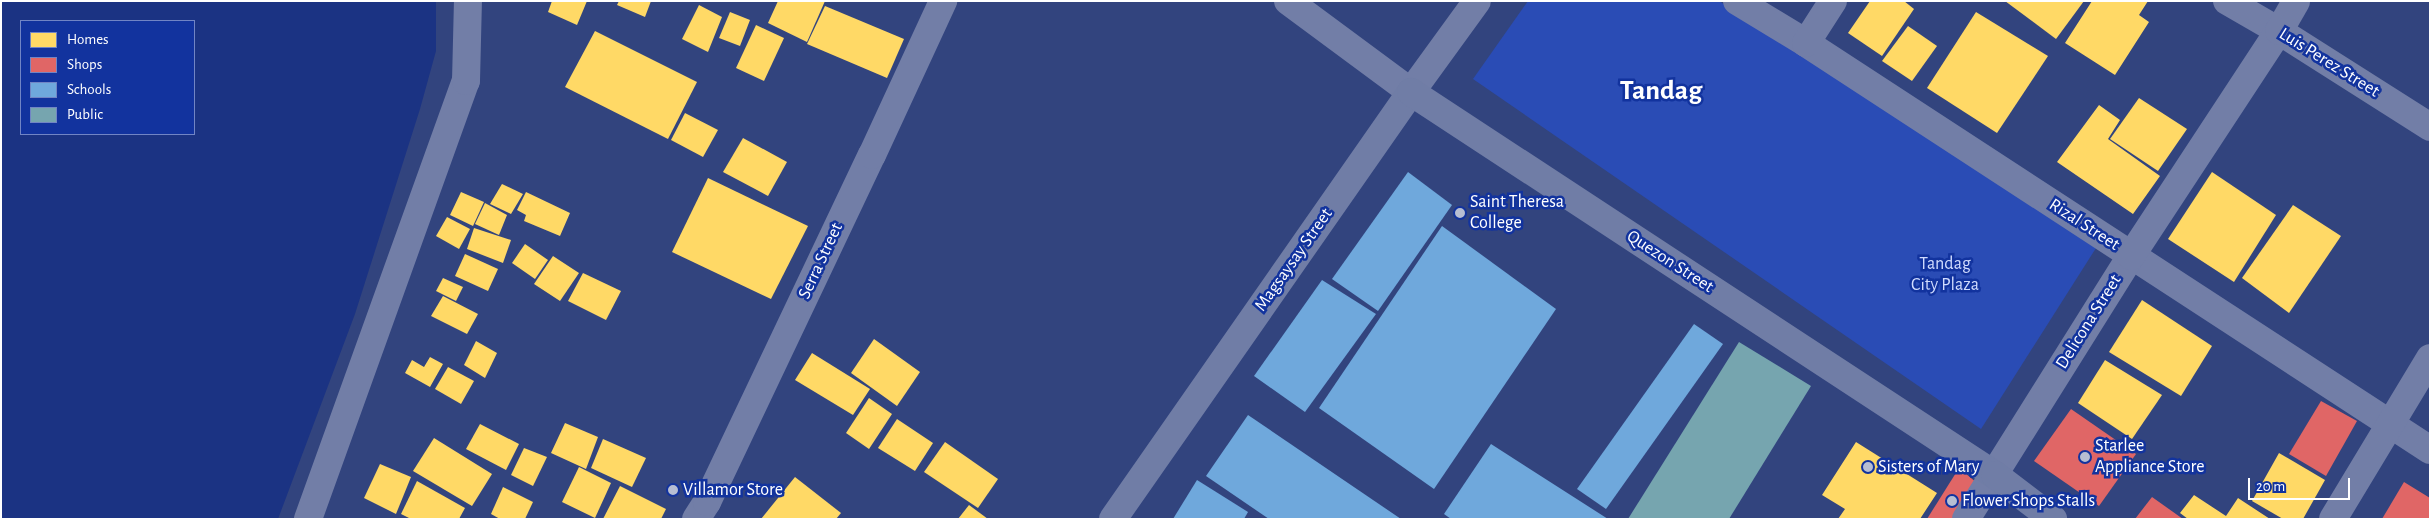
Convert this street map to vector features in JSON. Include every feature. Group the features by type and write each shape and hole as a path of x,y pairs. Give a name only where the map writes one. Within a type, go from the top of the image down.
{"main road":[{"name":"Quezon Street","path":"1411,92 1995,475 2053,519"},
{"name":"Magsaysay Street","path":"1113,519 1411,92"}],"street":[{"path":"308,519 466,81 468,1"},
{"name":"Serra Street","path":"696,519 707,502 943,1"},
{"name":"Quezon Street","path":"1288,1 1411,92"},
{"name":"Magsaysay Street","path":"1411,92 1477,1"},
{"name":"Rizal Street","path":"1737,1 1806,43 2430,450"},
{"path":"1806,43 1833,1"},
{"name":"Luis Perez Street","path":"2228,1 2279,31 2430,127"},
{"name":"Delicona Street","path":"1966,519 2131,256 2279,31 2296,1"},
{"path":"2333,519 2430,358"}],"green space":[{"name":"Tandag City Plaza","path":"1528,1 1719,1 2096,248 1981,429 1473,79"}],"shaded area":[{"path":"1,1 436,1 436,51 420,109 355,314 278,519 1,519"}],"building: Homes":[{"path":"552,1 587,1 577,25 548,12"},
{"path":"619,1 651,1 645,17 617,5"},
{"path":"778,1 825,1 807,42 768,23"},
{"path":"1870,1 1904,1 1914,9 1882,56 1848,33"},
{"path":"2005,1 2084,1 2056,39"},
{"path":"2092,1 2148,1 2139,15 2149,22 2115,75 2065,43"},
{"path":"699,5 722,17 708,52 682,39"},
{"path":"825,6 904,39 887,78 807,44"},
{"path":"730,12 750,20 740,46 719,38"},
{"path":"1976,12 2048,56 1997,133 1927,88"},
{"path":"756,25 784,38 764,81 736,68"},
{"path":"1908,26 1937,46 1912,81 1882,61"},
{"path":"595,31 697,82 668,139 565,87"},
{"path":"2139,98 2187,129 2158,171 2110,139"},
{"path":"2099,105 2120,120 2108,139 2160,176 2133,214 2057,162"},
{"path":"685,113 718,130 703,157 671,140"},
{"path":"743,138 787,162 768,196 723,172"},
{"path":"2212,172 2276,215 2234,282 2168,239"},
{"path":"708,178 808,226 771,299 672,252"},
{"path":"502,184 523,194 511,214 490,204"},
{"path":"461,192 484,202 473,226 450,215"},
{"path":"526,192 570,213 560,236 524,221 526,215 517,210"},
{"path":"485,203 507,215 499,235 475,224"},
{"path":"2293,205 2341,236 2289,313 2242,278"},
{"path":"447,217 470,229 459,249 436,236"},
{"path":"474,228 511,240 503,263 467,249"},
{"path":"525,244 548,260 535,279 512,263"},
{"path":"465,254 498,269 488,291 455,276"},
{"path":"553,256 579,273 560,301 534,284"},
{"path":"583,273 621,291 606,320 568,301"},
{"path":"443,278 463,287 456,301 436,291"},
{"path":"443,296 478,314 467,334 431,316"},
{"path":"2142,300 2212,346 2181,396 2109,352"},
{"path":"874,339 920,372 897,406 851,373"},
{"path":"476,341 497,353 485,378 464,365"},
{"path":"812,353 870,389 853,415 795,380"},
{"path":"430,357 443,364 430,387 405,373 412,360 424,367"},
{"path":"2105,360 2162,395 2132,439 2078,403"},
{"path":"448,367 474,381 461,404 435,389"},
{"path":"869,398 892,414 869,449 846,433"},
{"path":"897,419 933,443 915,471 878,448"},
{"path":"565,423 598,437 586,469 551,453"},
{"path":"480,424 519,444 506,470 466,449"},
{"path":"434,438 492,474 472,506 413,471"},
{"path":"603,439 646,458 632,487 591,468"},
{"path":"945,442 998,479 978,508 924,472"},
{"name":"Sisters of Mary","path":"1856,442 1937,493 1920,519 1838,519 1845,509 1822,495"},
{"path":"524,448 547,457 533,486 511,475"},
{"path":"2279,453 2325,480 2303,519 2283,519 2252,501"},
{"path":"380,464 411,477 396,514 364,498"},
{"path":"579,467 611,483 595,518 562,502"},
{"path":"795,477 841,513 836,519 761,519"},
{"path":"417,481 465,508 459,519 411,519 401,514"},
{"path":"620,486 666,509 661,519 603,519"},
{"path":"503,487 533,502 525,519 500,519 491,514"},
{"path":"2194,495 2226,516 2238,498 2270,519 2188,519 2180,513"},
{"path":"969,505 988,519 958,519"}],"building: Shops":[{"path":"2321,401 2357,421 2326,476 2289,454"},
{"name":"Starlee Appliance Store","path":"2071,409 2136,454 2099,506 2034,461"},
{"name":"Flower Shops Stalls","path":"1959,468 1977,483 1953,519 1927,519"},
{"path":"2404,482 2430,498 2430,519 2382,519"},
{"path":"2152,497 2183,519 2135,519"}],"building: Schools":[{"path":"1408,172 1452,205 1378,311 1332,279"},
{"path":"1442,226 1556,309 1434,489 1319,408"},
{"path":"1322,280 1376,314 1305,412 1254,376"},
{"path":"1694,324 1723,344 1606,509 1577,489"},
{"path":"1248,415 1401,519 1269,519 1206,476"},
{"path":"1491,444 1608,519 1451,519 1444,514"},
{"path":"1197,480 1248,512 1244,519 1173,519"}],"building: Public":[{"path":"1739,342 1811,386 1729,519 1628,519"}],"place":[{"name":"Saint Theresa College","path":"1460,213"},
{"name":"Starlee Appliance Store","path":"2085,457"},
{"name":"Sisters of Mary","path":"1868,467"},
{"name":"Villamor Store","path":"673,490"},
{"name":"Flower Shops Stalls","path":"1952,501"}],"district":[{"name":"Tandag","path":"1661,91"}]}
